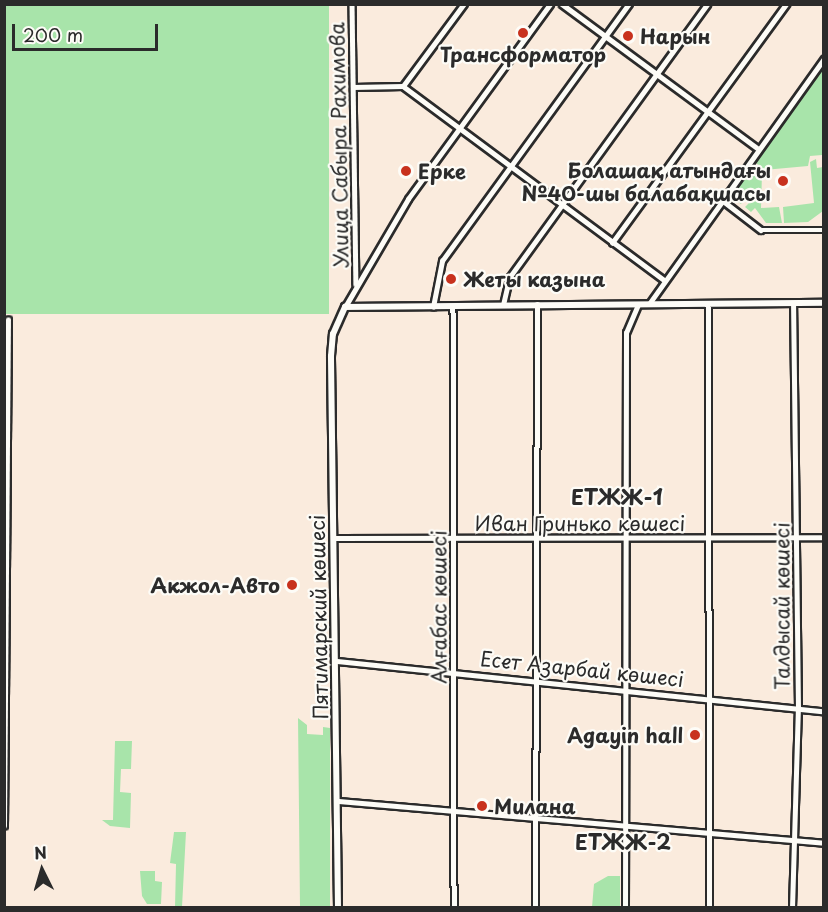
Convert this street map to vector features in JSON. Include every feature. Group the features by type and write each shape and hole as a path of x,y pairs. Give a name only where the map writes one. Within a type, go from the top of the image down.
{"main road":[{"path":"345,307 824,303"},
{"name":"Пятимарский көшесі","path":"338,908 336,538 331,356 335,327 345,307"}],"street":[{"name":"Улица Сабыра Рахимова","path":"352,4 356,285"},
{"path":"403,86 464,4"},
{"path":"345,307 395,218 550,4"},
{"path":"562,4 757,148"},
{"path":"433,307 440,266 629,4"},
{"path":"503,305 509,278 560,204 707,4"},
{"path":"612,243 706,110 786,4"},
{"path":"649,304 663,279 824,59"},
{"path":"353,87 403,86 663,279"},
{"path":"722,200 761,230 824,230"},
{"path":"625,908 626,327 638,304"},
{"path":"708,304 712,697 710,908"},
{"name":"Талдысай көшесі","path":"792,908 798,708 798,537 793,304"},
{"path":"535,908 538,681 537,305"},
{"name":"Алғабас көшесі","path":"453,306 454,908"},
{"path":"4,826 5,449 8,320"},
{"name":"Иван Гринько көшесі","path":"336,538 824,537"},
{"name":"Есет Азарбай көшесі","path":"337,661 626,688 824,711"},
{"path":"338,801 454,809 536,819 824,843"}],"green space":[{"path":"4,5 329,5 329,314 4,314"},
{"path":"823,68 823,160 822,155 810,156 808,166 764,170 755,162"},
{"path":"816,159 817,168 823,167 823,211 808,222 784,223 783,207 814,203 810,162"},
{"path":"754,164 762,173 761,208 779,207 782,223 766,223 755,208 751,212 745,207 750,202 746,198 741,204 737,201 741,195 731,197"},
{"path":"298,718 307,725 307,734 323,735 323,727 330,728 330,907 300,907"},
{"path":"115,741 132,741 131,769 121,769 120,792 131,793 130,828 110,826 102,820 113,820"},
{"path":"174,832 186,832 182,907 175,907 176,864 170,863"},
{"path":"140,871 155,871 155,881 162,882 161,904 147,904 142,896"},
{"path":"608,876 620,876 620,907 592,907 594,884"}],"place":[{"name":"Трансформатор","path":"523,33"},
{"name":"Нарын","path":"628,36"},
{"name":"Ерке","path":"406,171"},
{"name":"Болашақ атындағы №40-шы балабақшасы","path":"783,181"},
{"name":"Жеты казына","path":"451,279"},
{"name":"Акжол-Авто","path":"292,585"},
{"name":"Agayin hall","path":"695,735"},
{"name":"Милана","path":"482,806"}],"district":[{"name":"ЕТЖЖ-1","path":"617,496"},
{"name":"ЕТЖЖ-2","path":"623,841"}]}
